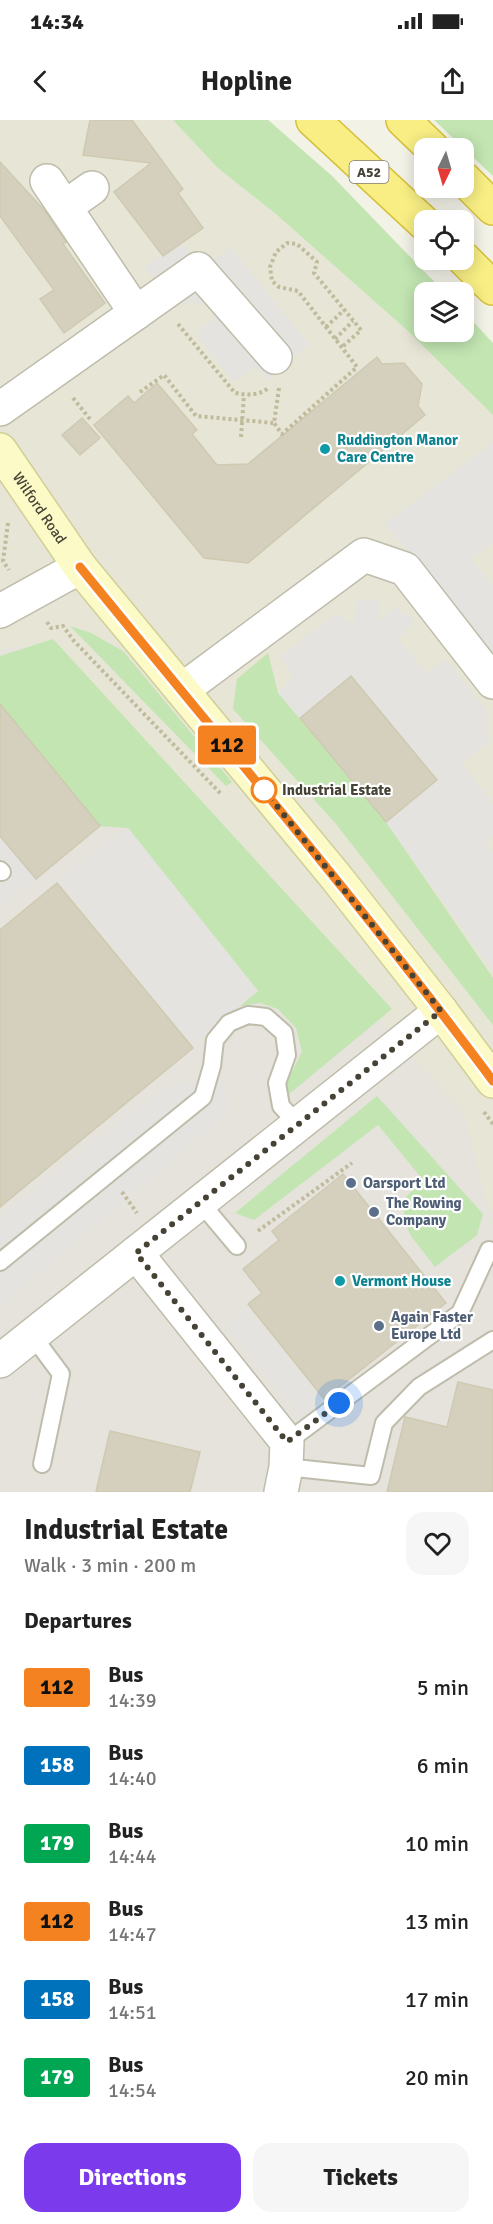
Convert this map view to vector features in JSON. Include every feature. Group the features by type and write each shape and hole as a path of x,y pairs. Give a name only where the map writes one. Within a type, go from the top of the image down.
{"highway":[{"name":"A52","path":"313,120 414,214"},
{"path":"403,120 422,138"},
{"path":"474,189 493,208"},
{"path":"474,269 493,288"}],"main road":[{"name":"Wilford Road","path":"0,450 80,567 336,877 493,1081"}],"street":[{"path":"92,188 56,194 136,313"},
{"path":"0,409 198,269 275,374"},
{"path":"182,690 364,555 405,569 493,682"},
{"path":"0,611 80,567"},
{"path":"0,1360 441,1011"},
{"path":"146,1245 285,1467"}],"lane":[{"path":"0,1262 203,1097 212,1066 215,1040 229,1023 248,1015 266,1017 284,1033 287,1055 277,1083 281,1106 298,1124"},
{"path":"200,1202 237,1246"},
{"path":"285,1467 460,1313 489,1250"},
{"path":"32,1335 61,1374 42,1464"},
{"path":"285,1467 371,1476 384,1423 419,1388 493,1340"}],"path":[{"path":"275,374 274,423 282,434 357,367 298,291 279,287 272,281 270,267 276,252 287,243 297,244 317,262 314,273 360,330 342,347"},
{"path":"326,327 344,310"},
{"path":"172,316 236,393 263,393 275,374"},
{"path":"335,339 353,321"},
{"path":"140,392 164,375 196,416 274,423"},
{"path":"69,393 90,419"},
{"path":"240,437 244,394"},
{"path":"0,566 3,561 9,526 4,516"},
{"path":"3,561 51,628 63,626 74,641 228,802"},
{"path":"237,1246 352,1163"},
{"path":"109,1173 146,1245"}],"shaded area":[{"path":"0,120 268,120 332,176 414,261 414,270 423,270 434,282 414,282 414,342 474,342 474,323 493,343 493,1492 0,1492"},
{"path":"181,242 202,270 230,247 309,344 269,380 255,367 234,382 196,333 216,316 211,307 193,302 173,307 145,266"},
{"path":"493,442 493,543 471,559 493,585 493,652 385,524"},
{"path":"358,600 379,600 380,622 396,606 414,621 398,639 427,673 446,659 487,712 489,743 462,762 493,804 493,836 486,842 493,852 493,971 386,822 436,780 351,676 300,718 278,693 294,676 280,657 336,614 354,625"},
{"path":"19,644 353,991 463,1111 487,1205 493,1212 493,1492 0,1492 0,650"},
{"path":"128,828 258,991 192,1045 59,879"},
{"path":"0,836 36,879 0,907"},
{"path":"225,1078 228,1112 0,1306 0,1217 165,1086"},
{"path":"247,1308 323,1400 302,1417 226,1326"}],"green space":[{"path":"173,120 268,120 332,176 414,261 414,270 423,270 434,282 414,282 414,337 276,214 218,168"},
{"path":"434,120 493,120 493,176 474,158 474,138 453,138"},
{"path":"474,323 493,343 493,415 419,342 474,342"},
{"path":"70,626 91,633 123,651 232,782 226,786"},
{"path":"53,639 392,1009 288,1095 285,1085 302,1052 296,1028 278,1009 260,1003 240,1006 258,991 128,828 100,826 0,706 0,656"},
{"path":"268,653 278,693 386,822 493,978 493,1025 336,824 233,709 237,679"},
{"path":"377,1096 483,1214 477,1235 435,1267 411,1236 404,1220 404,1199 423,1180 378,1125 254,1220 235,1213"}],"building":[{"path":"90,120 132,120 183,189 178,193 203,228 163,256 114,192 151,163 83,155"},
{"path":"0,162 45,211 66,242 63,244 105,303 64,333 40,299 54,290 0,216"},
{"name":"Ruddington Manor Care Centre","path":"377,357 382,364 404,363 422,384 418,406 425,415 248,563 204,558 94,425 128,396 134,403 157,383 197,430 192,434 217,465 248,464"},
{"path":"82,418 100,438 80,455 62,435"},
{"path":"351,676 437,780 386,822 300,718"},
{"path":"0,704 100,826 36,879 0,836"},
{"path":"57,883 193,1048 0,1207 0,930"},
{"name":"Vermont House","path":"343,1174 446,1303 324,1399 248,1304 262,1293 243,1269 279,1240 272,1231"},
{"path":"458,1382 493,1390 493,1492 387,1492 405,1417 447,1427"},
{"path":"110,1431 200,1452 190,1492 96,1492"}],"bus line":[{"name":"112","path":"80,567 336,877 493,1081"}],"place":[{"name":"Ruddington Manor Care Centre","path":"325,449"},
{"name":"Industrial Estate","path":"264,790"},
{"name":"Oarsport Ltd","path":"351,1183"},
{"name":"The Rowing Company","path":"374,1212"},
{"name":"Vermont House","path":"340,1281"},
{"name":"Again Faster Europe Ltd","path":"379,1326"}],"route":[{"path":"264,790 336,877 441,1011 136,1253 287,1442 339,1403"}]}
